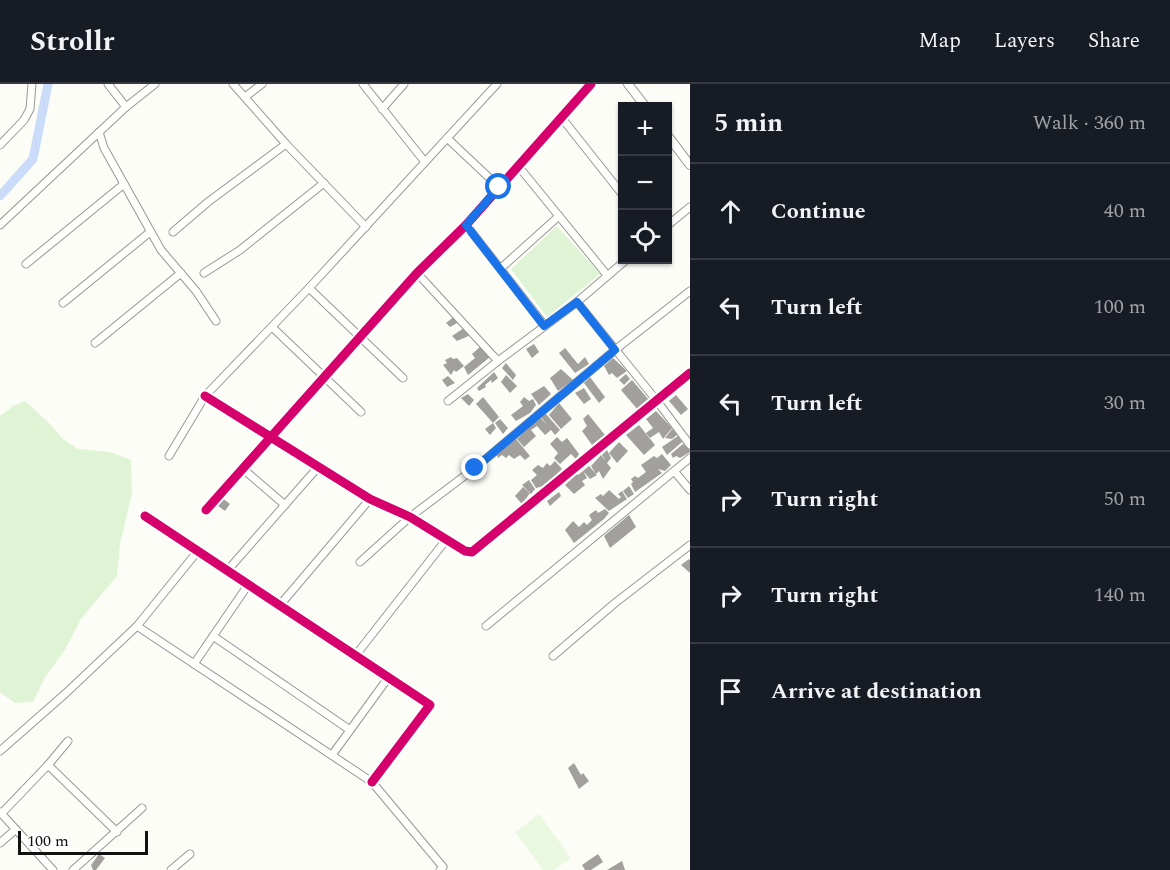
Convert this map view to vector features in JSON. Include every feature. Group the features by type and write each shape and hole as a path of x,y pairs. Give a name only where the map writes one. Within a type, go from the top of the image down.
{"street":[{"path":"0,145 24,120 30,109 32,84"},
{"path":"108,84 126,107"},
{"path":"0,225 126,107 155,84"},
{"path":"233,84 286,144 366,227"},
{"path":"245,97 262,84"},
{"path":"363,84 425,162"},
{"path":"381,109 404,84"},
{"path":"169,456 205,396 309,288 497,84"},
{"path":"206,510 417,273 466,225 591,84"},
{"path":"628,84 642,102"},
{"path":"561,117 618,189"},
{"path":"99,132 104,148 160,250 196,291 216,321"},
{"path":"447,138 499,187"},
{"path":"672,141 690,165"},
{"path":"173,232 208,202 286,144"},
{"path":"519,167 607,275"},
{"path":"204,273 240,250 324,183"},
{"path":"26,264 124,184"},
{"path":"672,222 690,207"},
{"path":"501,268 559,216"},
{"path":"466,225 544,326"},
{"path":"63,303 150,232"},
{"path":"448,401 577,302 621,264"},
{"path":"95,343 181,273"},
{"path":"417,273 498,361"},
{"path":"309,288 403,378"},
{"path":"360,562 410,517 475,468 615,350 690,291"},
{"path":"577,302 690,445"},
{"path":"272,327 361,412"},
{"path":"205,396 271,435 370,499 410,517 465,551 472,552 690,373"},
{"path":"486,626 690,458"},
{"path":"227,571 319,466"},
{"path":"242,468 285,505"},
{"path":"675,472 690,490"},
{"path":"280,604 370,499"},
{"path":"145,516 430,705 372,782"},
{"path":"355,656 446,540"},
{"path":"553,656 615,603 690,545"},
{"path":"0,751 137,626 197,552"},
{"path":"194,664 248,585"},
{"path":"137,626 372,782 443,867 440,870"},
{"path":"213,636 350,730"},
{"path":"332,755 388,678"},
{"path":"53,870 1,812 48,765 68,741"},
{"path":"48,765 117,832"},
{"path":"72,870 142,808"},
{"path":"0,843 15,830"},
{"path":"171,870 189,854"}],"green space":[{"path":"557,226 600,274 547,317 511,269"},
{"path":"25,401 63,439 78,449 110,452 131,460 132,493 120,544 117,576 81,619 66,648 44,679 33,702 15,703 0,692 0,416 13,406"},
{"path":"539,814 571,858 554,870 543,870 515,832"}],"building":[{"path":"455,316 459,322 450,327 446,323"},
{"path":"464,328 471,335 457,341 452,336"},
{"path":"534,344 539,352 532,358 526,349"},
{"path":"481,346 490,357 468,375 464,367 475,358 472,354"},
{"path":"565,348 578,364 585,357 589,364 575,373 559,353"},
{"path":"451,357 457,358 464,366 456,372 454,370 451,375 443,365 447,363 445,360"},
{"path":"613,358 627,371 617,378 612,373 609,375 604,366"},
{"path":"506,363 516,375 513,380 502,368"},
{"path":"561,369 573,380 558,391 550,378"},
{"path":"494,372 498,378 492,383 491,380 479,391 477,388"},
{"path":"626,374 630,379 624,385 619,380"},
{"path":"506,375 517,386 510,393 501,382"},
{"path":"448,376 455,383 447,387 442,380"},
{"path":"590,377 605,397 599,403 584,383"},
{"path":"632,380 649,400 638,410 621,390"},
{"path":"544,386 551,394 539,405 531,394"},
{"path":"584,388 591,399 584,404 575,393"},
{"path":"468,394 474,400 469,406 461,398"},
{"path":"676,395 688,409 681,415 669,401"},
{"path":"483,397 499,417 493,423 476,404"},
{"path":"524,397 529,401 533,399 536,405 530,413 516,421 511,415 523,406 520,402"},
{"path":"559,403 572,419 561,429 549,415"},
{"path":"656,411 672,428 663,439 659,432 650,438 646,433 653,428 646,419"},
{"path":"546,414 560,430 555,435 551,430 545,435 537,426 531,430 536,436 524,447 517,439 540,417 548,426 541,417"},
{"path":"588,414 605,435 592,445 582,431 587,426 583,419"},
{"path":"500,419 508,428 503,434 495,423"},
{"path":"493,423 496,428 490,435 485,429"},
{"path":"639,425 655,445 644,455 626,435"},
{"path":"672,429 678,434 672,439 665,438"},
{"path":"678,436 682,442 667,455 662,447"},
{"path":"557,437 562,442 567,438 579,454 576,459 571,454 560,464 554,458 558,453 550,444"},
{"path":"516,439 530,456 525,460 520,455 514,459 509,455 506,458 502,455 498,458 496,452"},
{"path":"619,442 628,451 617,463 609,453"},
{"path":"683,444 690,452 680,458 676,456 673,458 671,454"},
{"path":"607,450 611,458 607,463 611,468 603,479 599,471 596,474 591,466 601,455 606,461 602,455"},
{"path":"662,454 671,465 665,471 658,469 662,473 635,492 631,479 635,476 638,478 646,472 641,465 654,456 657,458"},
{"path":"555,461 562,469 557,474 558,476 547,485 536,488 531,480 537,475 532,470 538,465 543,468 547,463 550,466"},
{"path":"589,466 597,475 590,479 583,471"},
{"path":"583,471 587,478 582,481 585,485 574,494 565,485"},
{"path":"529,480 535,489 531,494 522,485"},
{"path":"629,486 634,494 628,498 623,491"},
{"path":"523,487 530,493 522,504 515,496"},
{"path":"609,490 619,499 621,497 618,494 622,491 627,499 609,511 595,498 601,494 603,496"},
{"path":"559,492 561,496 550,506 547,501"},
{"path":"222,498 230,504 225,511 217,505"},
{"path":"605,509 609,513 604,519 574,543 565,530 573,521 579,527 584,522 587,525 592,520 589,515 596,510 598,513"},
{"path":"629,515 636,527 610,548 604,536"},
{"path":"689,559 690,561 690,573 681,565"},
{"path":"574,763 581,775 583,773 589,781 579,789 568,768"},
{"path":"99,854 105,858 96,870 93,870 91,865"},
{"path":"598,854 603,862 591,870 585,870 582,865"},
{"path":"622,861 625,870 607,870"}],"waterway":[{"path":"0,196 33,159 48,84"}],"cycle path":[{"path":"206,510 417,273 466,225 591,84"},
{"path":"205,396 370,499 410,517 465,551 472,552 690,373"},
{"path":"145,516 430,705 372,782"}],"route":[{"path":"475,468 615,350 577,302 544,326 466,225 499,187"}]}
